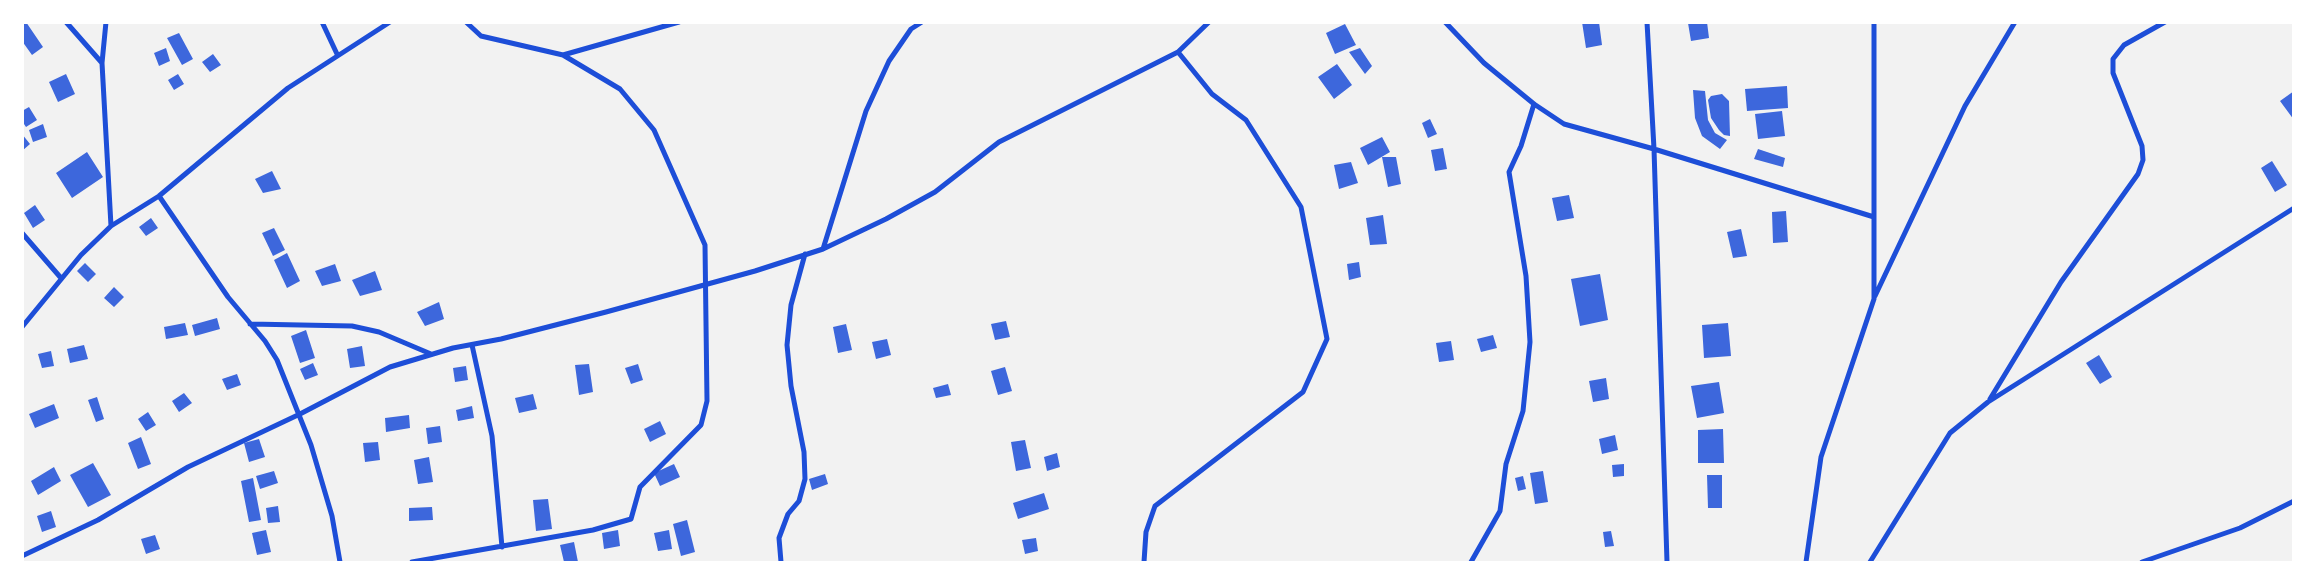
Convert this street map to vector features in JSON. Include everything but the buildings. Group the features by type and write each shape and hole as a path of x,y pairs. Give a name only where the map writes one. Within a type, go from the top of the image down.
{"street":[{"path":"66,22 102,63"},
{"path":"111,226 102,63 106,24 114,22"},
{"path":"322,22 337,54"},
{"path":"22,327 81,255 111,226 159,196 288,88 337,54 390,22"},
{"path":"412,562 593,530 630,519 640,487 701,424 707,401 705,245 654,130 620,89 564,55 481,36 466,22"},
{"path":"564,55 679,22"},
{"path":"908,22 911,29"},
{"path":"823,249 866,111 889,61 911,29 922,22"},
{"path":"22,556 98,520 188,467 300,414 390,367 431,355 597,315 755,271 823,249 886,220 935,192 999,142 1178,52 1209,22"},
{"path":"1445,22 1484,64 1534,104 1564,124 1654,149 1874,217"},
{"path":"1647,22 1654,149 1667,562"},
{"path":"1874,22 1874,299"},
{"path":"1806,562 1821,457 1874,299 1964,106 2015,22"},
{"path":"1988,402 2061,282 2138,174 2143,160 2142,146 2113,73 2113,59 2124,46 2165,22"},
{"path":"1144,562 1146,532 1154,506 1304,392 1327,339 1301,207 1246,120 1212,94 1178,52"},
{"path":"1471,562 1500,511 1506,464 1523,411 1530,342 1526,276 1509,172 1521,146 1534,104"},
{"path":"159,196 228,296 265,341 277,360 300,414 332,516 340,562"},
{"path":"1870,562 1950,433 1988,402 2294,208"},
{"path":"22,233 61,278"},
{"path":"781,562 780,538 788,514 799,501 805,479 803,445 791,386 787,345 791,305 805,254"},
{"path":"250,324 352,326 379,332 431,355"},
{"path":"472,345 492,436 502,546"},
{"path":"2142,562 2240,528 2294,501"}]}
